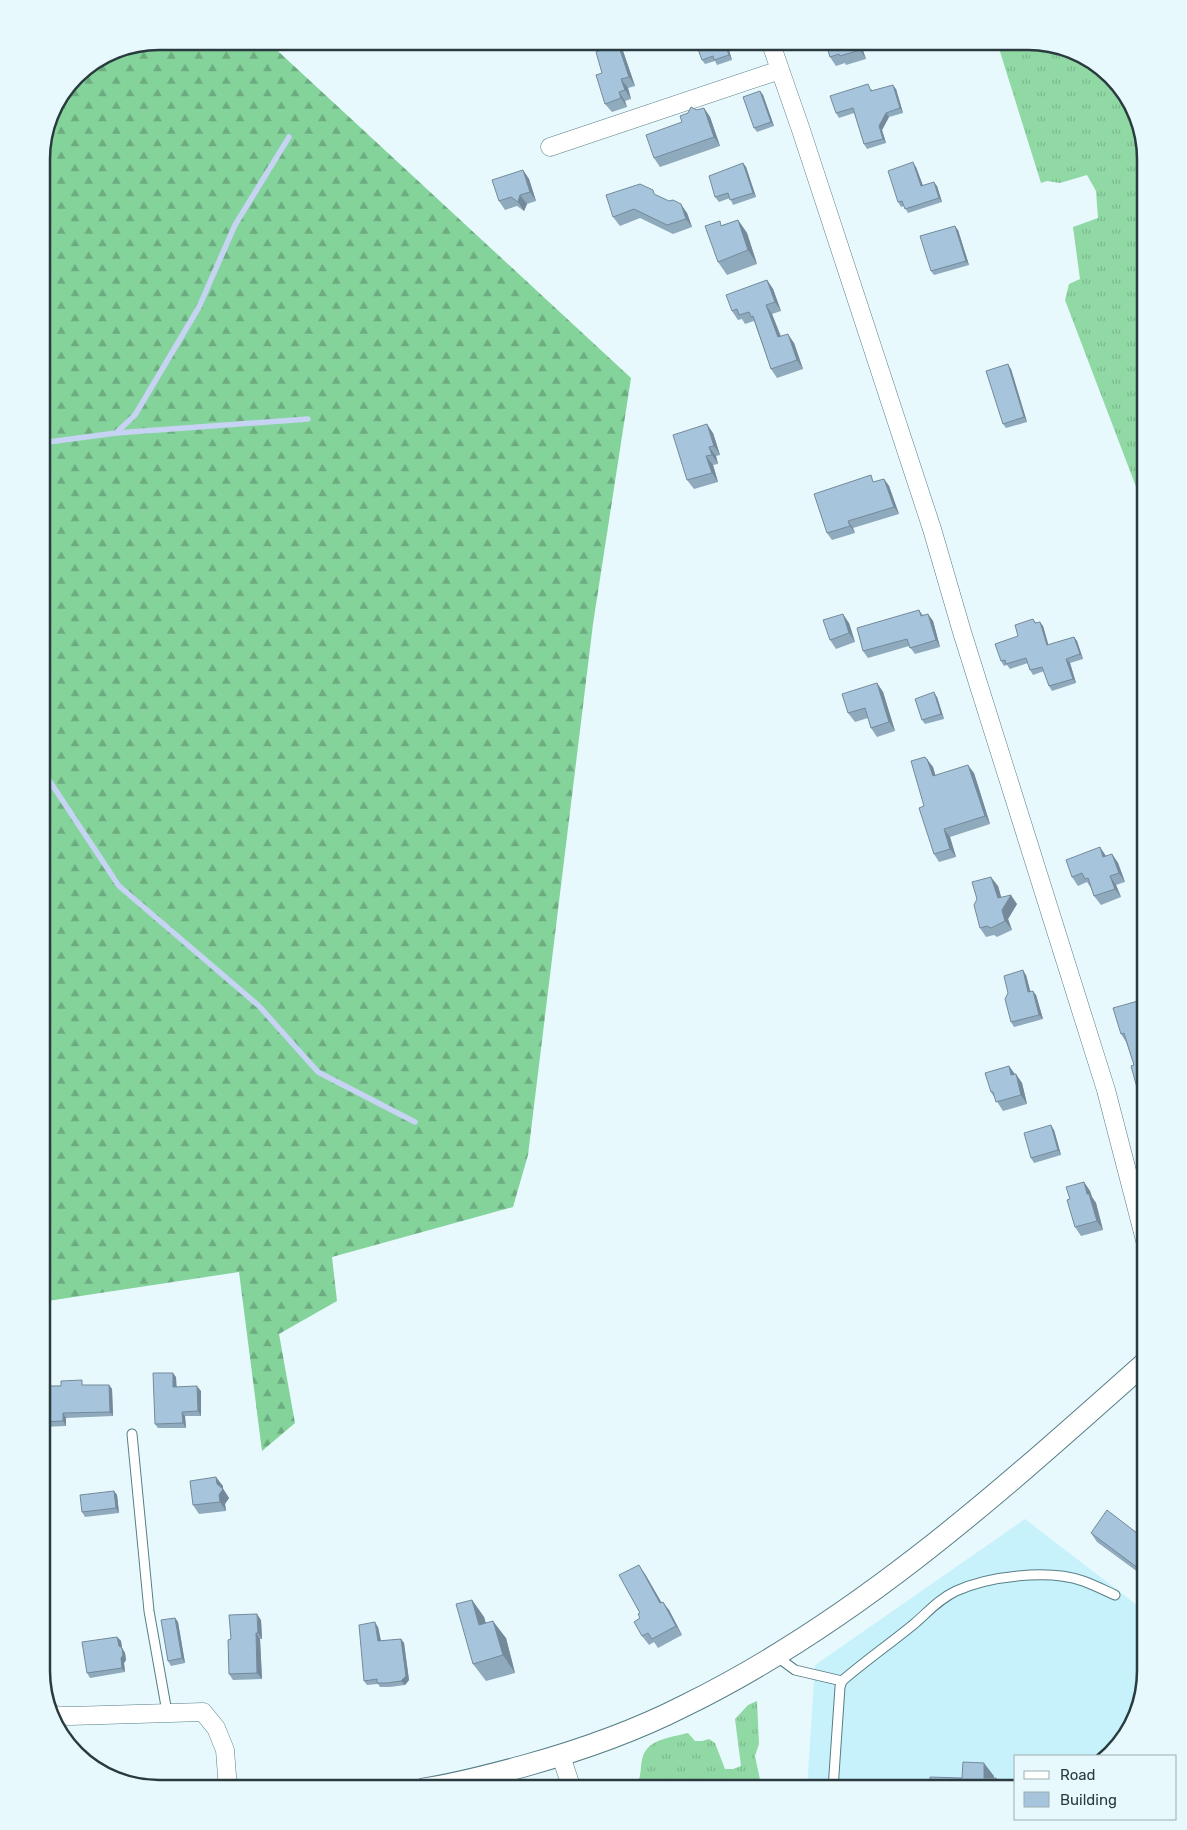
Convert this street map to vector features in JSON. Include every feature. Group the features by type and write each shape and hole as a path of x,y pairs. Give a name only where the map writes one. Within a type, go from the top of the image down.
{"street":[{"path":"773,50 932,529 962,632 1106,1090 1137,1209"},
{"path":"550,147 780,70"},
{"path":"467,1780 561,1756 625,1732 683,1707 775,1656 838,1616 934,1544 1028,1467 1137,1370"},
{"path":"59,1715 203,1712 216,1728 225,1750 227,1780"},
{"path":"561,1756 569,1780"}],"lane":[{"path":"132,1434 149,1611 167,1712"},
{"path":"834,1780 842,1681 940,1601 955,1592 977,1583 1033,1576 1061,1576 1082,1581 1115,1595"},
{"path":"775,1656 795,1670 842,1681"}],"shaded area":[{"path":"1025,1519 1137,1605 1136,1685 1129,1713 1115,1737 1097,1755 1014,1755 1014,1780 808,1780 815,1665"}],"green space":[{"path":"159,50 277,50 631,378 593,624 528,1155 513,1207 332,1257 337,1301 279,1334 295,1423 262,1451 239,1272 50,1301 50,152 58,117 72,93 87,77 111,61 124,56 137,52"},
{"path":"999,50 1050,52 1076,61 1089,68 1105,82 1115,93 1129,117 1136,145 1137,159 1137,489 1065,300 1069,284 1080,279 1073,227 1098,218 1096,191 1087,175 1060,183 1047,181 1041,183"},
{"path":"757,1701 759,1744 755,1756 760,1780 639,1780 643,1756 651,1745 664,1739 688,1733 695,1741 709,1739 715,1743 725,1769 741,1766 735,1719 748,1705"}],"building":[{"path":"620,50 629,77 621,79 625,90 619,92 621,98 605,104 596,75 602,73 596,52"},
{"path":"698,50 727,50 729,55 714,60 713,56 702,60"},
{"path":"828,50 860,50 840,56 839,54 830,57"},
{"path":"868,84 871,91 893,85 900,108 886,113 879,126 883,139 864,144 853,108 836,113 830,96"},
{"path":"760,91 771,122 754,128 743,97"},
{"path":"691,107 697,110 704,108 714,137 654,158 646,135 682,122 680,116 688,113"},
{"path":"913,162 921,186 934,182 939,198 905,209 902,201 898,202 888,171"},
{"path":"743,163 753,193 730,200 728,193 715,197 709,176"},
{"path":"523,170 530,192 520,195 518,202 511,197 499,201 492,180"},
{"path":"640,184 653,190 654,194 681,204 686,219 667,225 634,209 613,217 606,195"},
{"path":"738,220 748,250 718,262 705,226 720,221 721,226"},
{"path":"955,226 966,261 931,271 920,236"},
{"path":"767,280 775,302 766,305 778,337 788,334 797,360 771,369 753,316 751,317 749,312 739,315 737,309 732,311 726,295"},
{"path":"1008,364 1024,417 1003,424 986,371"},
{"path":"707,424 714,446 709,447 712,455 706,456 712,473 687,480 673,435"},
{"path":"871,475 873,482 884,479 894,507 848,521 850,526 827,533 814,494"},
{"path":"919,610 921,616 928,614 936,640 910,648 907,639 863,651 857,628"},
{"path":"843,614 849,633 830,640 823,620"},
{"path":"1033,619 1035,623 1040,622 1047,645 1074,637 1080,654 1066,659 1073,679 1049,686 1042,667 1030,670 1026,658 1006,664 1005,660 1001,661 995,644 1018,636 1015,625"},
{"path":"877,683 889,722 871,728 865,708 848,713 842,694"},
{"path":"934,692 941,714 922,720 915,699"},
{"path":"925,757 933,776 968,765 985,816 944,829 950,849 934,854 919,808 924,806 911,761"},
{"path":"1100,847 1103,857 1112,854 1119,873 1110,876 1115,889 1094,896 1088,878 1085,879 1082,873 1072,877 1066,860"},
{"path":"991,877 998,898 1011,895 1002,910 1005,921 991,928 987,926 980,928 974,905 977,899 972,882"},
{"path":"1023,970 1028,992 1033,991 1039,1015 1011,1022 1005,999 1008,993 1004,976"},
{"path":"1137,1001 1137,1088 1131,1066 1134,1065 1124,1033 1121,1034 1113,1008"},
{"path":"1009,1066 1011,1075 1016,1074 1021,1095 996,1102 985,1073"},
{"path":"1051,1125 1058,1150 1031,1158 1024,1133"},
{"path":"1084,1182 1097,1221 1075,1227 1067,1200 1070,1199 1066,1187"},
{"path":"153,1373 173,1373 173,1387 197,1386 198,1411 182,1412 183,1423 155,1424"},
{"path":"82,1380 82,1385 109,1385 110,1412 63,1413 63,1421 50,1422 50,1386 61,1386 61,1381"},
{"path":"216,1477 217,1484 223,1489 219,1495 220,1502 193,1505 190,1481"},
{"path":"114,1491 116,1508 82,1512 80,1495"},
{"path":"1107,1510 1137,1533 1137,1567 1091,1533"},
{"path":"639,1565 660,1603 663,1602 676,1626 652,1639 648,1633 642,1636 634,1622 640,1618 638,1614 640,1613 619,1575"},
{"path":"472,1600 479,1625 493,1621 503,1655 473,1664 456,1604"},
{"path":"257,1614 257,1673 229,1674 228,1640 231,1639 229,1615"},
{"path":"175,1618 182,1658 168,1661 161,1620"},
{"path":"375,1622 378,1641 401,1639 406,1676 401,1681 377,1683 377,1679 364,1681 359,1625"},
{"path":"117,1637 119,1646 122,1648 122,1668 87,1673 82,1642"},
{"path":"963,1762 984,1763 984,1778 996,1778 996,1780 930,1780 930,1777 962,1778"}],"waterway":[{"path":"116,433 135,415 199,307 235,225 289,137"},
{"path":"50,442 116,433 308,419"},
{"path":"50,782 119,886 259,1006 318,1072 415,1122"}]}
